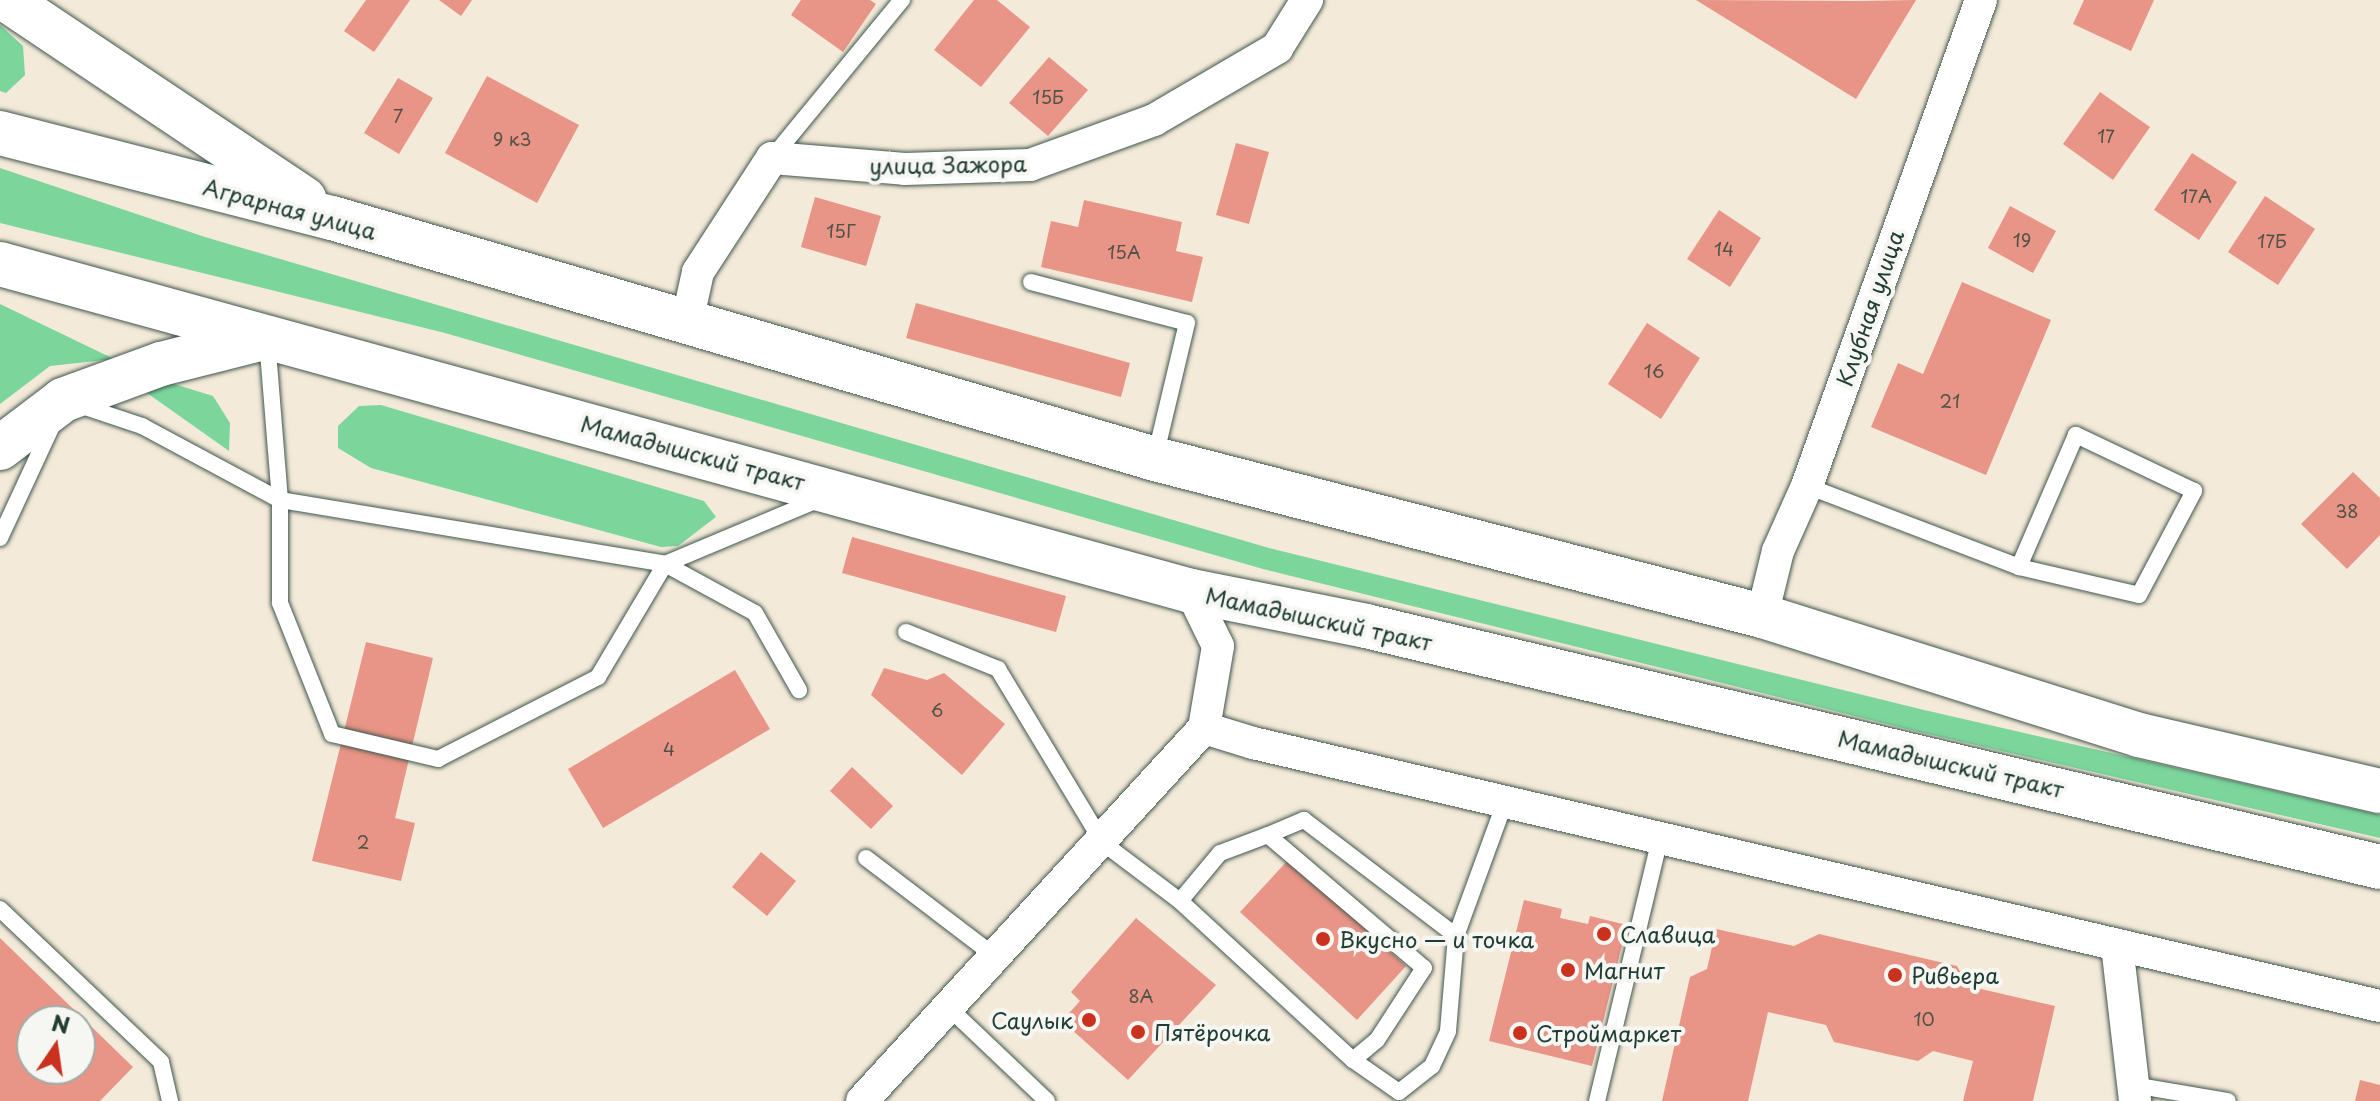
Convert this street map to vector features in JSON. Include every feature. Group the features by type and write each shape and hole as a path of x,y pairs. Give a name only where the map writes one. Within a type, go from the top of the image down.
{"main road":[{"path":"7,0 332,218"},
{"name":"Аграрная улица","path":"0,133 332,218 687,322"},
{"path":"0,264 267,337"},
{"path":"687,322 1155,459 1762,616 2139,735 2380,791"},
{"path":"0,448 63,400 161,364 267,337"},
{"name":"Мамадышский тракт","path":"267,337 1191,591 1366,626 2380,867"}],"street":[{"name":"улица Зажора","path":"772,158 905,169 1030,165 1154,120 1277,48 1307,0"},
{"name":"Клубная улица","path":"1762,616 1778,551 1807,486 1981,0"},
{"path":"687,322 698,272 772,158"},
{"path":"862,1101 992,954 1103,843 1204,728 1218,646 1191,591"},
{"path":"1204,728 1660,839 2380,1006"},
{"path":"2117,945 2134,1093"}],"lane":[{"path":"772,158 902,0"},
{"path":"1031,282 1187,323 1155,459"},
{"path":"267,337 280,500 280,603 332,734 438,759 598,677 665,564 836,492"},
{"path":"0,538 63,400 142,426 280,500 665,564 755,613 799,690"},
{"path":"1807,486 2019,567 2139,595 2194,491 2076,435 2019,567"},
{"path":"906,632 998,669 1103,843 1180,901 1353,1060 1399,1092 1432,1066 1448,1031 1456,936 1505,802"},
{"path":"1180,901 1220,853 1304,820 1456,936"},
{"path":"1268,835 1424,968 1377,1040 1353,1060"},
{"path":"1597,1101 1660,839"},
{"path":"866,858 992,954"},
{"path":"0,909 161,1062 170,1101"},
{"path":"946,1005 1047,1101"},
{"path":"2134,1093 2228,1101"}],"green space":[{"path":"0,25 23,46 25,75 6,93 0,91"},
{"path":"0,168 205,237 1269,548 1920,709 2380,815 2380,838 1915,731 1263,569 445,333 0,223"},
{"path":"0,304 114,359 50,366 0,404"},
{"path":"174,384 213,396 230,423 229,451 140,388"},
{"path":"381,405 704,501 716,517 678,546 661,547 371,468 338,448 338,426 359,406"}],"building":[{"path":"366,0 410,0 374,52 344,31"},
{"path":"439,0 472,0 461,16"},
{"path":"801,0 870,0 876,4 843,52 791,15"},
{"path":"974,0 997,0 1030,27 981,87 934,50"},
{"path":"1696,0 1860,1 1916,0 1856,99"},
{"path":"2084,0 2154,0 2131,51 2073,24"},
{"path":"1049,57 1088,90 1048,136 1009,103"},
{"path":"487,76 579,125 537,203 445,153"},
{"path":"398,78 433,98 399,154 364,133"},
{"path":"2100,92 2150,127 2113,180 2063,144"},
{"path":"1236,143 1269,152 1249,224 1216,215"},
{"path":"2192,153 2237,182 2199,240 2154,210"},
{"path":"2265,196 2315,229 2278,285 2228,252"},
{"path":"815,197 881,216 866,266 801,247"},
{"path":"1084,200 1182,222 1176,251 1203,257 1192,302 1041,267 1051,221 1078,227"},
{"path":"2010,206 2056,231 2033,273 1988,248"},
{"path":"1719,210 1761,238 1730,287 1687,259"},
{"path":"1962,282 2051,320 1986,475 1871,427 1898,363 1923,374"},
{"path":"916,303 1130,363 1121,397 906,338"},
{"path":"1647,323 1700,358 1661,419 1608,384"},
{"path":"2353,472 2380,498 2380,535 2347,569 2301,524"},
{"path":"852,537 1066,596 1056,632 842,573"},
{"path":"366,642 433,658 395,818 415,823 401,881 312,861"},
{"path":"884,668 927,680 944,673 1005,724 962,775 871,695"},
{"path":"735,670 770,729 603,828 568,769"},
{"path":"852,767 893,806 871,829 830,791"},
{"path":"761,852 796,881 767,916 732,887"},
{"name":"Вкусно — и точка","path":"1289,859 1406,966 1357,1020 1240,912"},
{"path":"1524,900 1562,909 1560,918 1588,924 1590,916 1627,925 1592,1066 1489,1041"},
{"path":"1136,918 1216,985 1128,1080 1062,1021 1080,1001 1071,992"},
{"path":"1716,929 1794,946 1819,934 1957,966 1968,986 2055,1006 2033,1101 1963,1101 1973,1061 1933,1051 1918,1061 1834,1042 1826,1025 1768,1012 1748,1101 1662,1101 1690,977 1707,969"},
{"path":"0,938 69,1005 16,1005 16,1085 96,1085 96,1031 133,1067 100,1101 0,1101"},
{"path":"2360,1080 2380,1085 2380,1101 2355,1101"}],"place":[{"name":"Славица","path":"1604,934"},
{"name":"Вкусно — и точка","path":"1323,939"},
{"name":"Магнит","path":"1568,970"},
{"name":"Ривьера","path":"1895,975"},
{"name":"Саулык","path":"1089,1020"},
{"name":"Пятёрочка","path":"1138,1032"},
{"name":"Строймаркет","path":"1520,1033"}]}
